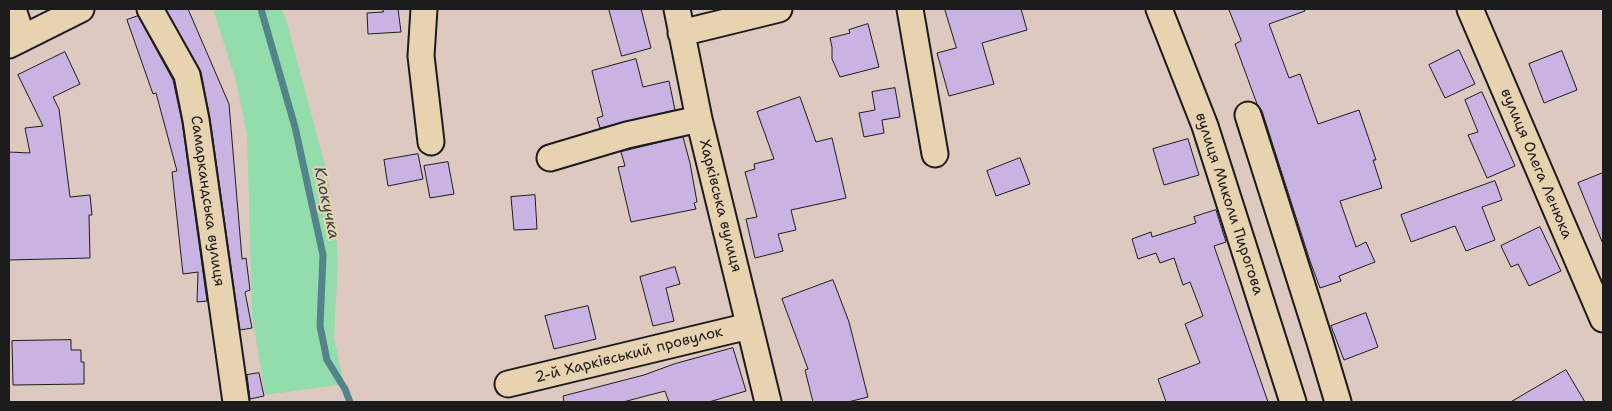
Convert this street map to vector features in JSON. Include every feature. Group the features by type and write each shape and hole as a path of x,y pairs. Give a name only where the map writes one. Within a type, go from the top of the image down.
{"street":[{"path":"13,9 16,41 81,9"},
{"name":"Самаркандська вулиця","path":"150,9 187,75 196,120 236,402"},
{"path":"424,9 421,56 431,142"},
{"name":"Харківська вулиця","path":"677,9 698,118 768,402"},
{"path":"681,33 779,9"},
{"path":"910,9 935,154"},
{"name":"вулиця Миколи Пирогова","path":"1159,9 1205,126 1293,402"},
{"name":"вулиця Олега Ленюка","path":"1470,9 1528,148 1603,319"},
{"path":"1248,115 1338,402"},
{"path":"550,158 627,135 698,118"},
{"name":"2-й Харківський провулок","path":"508,384 749,326"}],"green space":[{"path":"213,9 281,9 285,16 326,169 335,220 338,262 334,338 344,384 265,395 252,315 247,134 236,81"}],"building":[{"path":"166,9 188,9 229,104 242,259 246,258 250,290 245,292 252,328 240,330 210,118 201,72"},
{"path":"383,9 398,9 401,32 368,34 367,13 383,12"},
{"path":"609,9 641,9 651,48 622,56"},
{"path":"945,9 1021,9 1027,30 982,43 994,84 949,96 937,53 956,48"},
{"path":"1229,9 1304,9 1305,11 1269,24 1289,78 1300,74 1318,124 1359,110 1376,160 1373,160 1382,188 1340,201 1356,247 1366,242 1375,262 1339,276 1341,281 1320,288 1262,111 1257,104 1235,44 1241,41"},
{"path":"138,16 173,80 182,122 207,301 197,302 198,272 183,274 172,172 177,171 156,93 153,94 127,20"},
{"path":"868,24 879,67 840,77 832,59 830,38 850,33 849,30"},
{"path":"1459,50 1475,84 1445,98 1429,65"},
{"path":"1562,51 1577,90 1544,103 1529,64"},
{"path":"65,52 80,84 53,97 59,109 70,197 90,195 92,215 89,215 90,258 9,260 9,152 30,153 25,128 43,126 18,75"},
{"path":"636,59 643,87 669,81 675,110 600,128 597,118 603,116 592,71"},
{"path":"895,88 900,117 882,120 884,133 864,137 859,113 875,110 872,92"},
{"path":"1482,92 1515,166 1487,178 1468,135 1478,132 1465,100"},
{"path":"800,97 816,142 832,138 846,198 791,210 796,230 778,234 783,251 755,258 746,219 757,217 745,172 755,169 754,164 774,159 757,112"},
{"path":"683,137 690,163 697,202 694,203 696,209 631,222 618,167 625,166 621,152"},
{"path":"1188,139 1199,175 1164,185 1153,149"},
{"path":"418,154 423,179 388,186 384,160"},
{"path":"1020,158 1030,184 996,196 987,171"},
{"path":"448,162 454,194 430,198 424,166"},
{"path":"1603,173 1603,244 1578,183"},
{"path":"1495,181 1502,200 1482,207 1495,240 1466,251 1455,226 1411,242 1401,215"},
{"path":"535,195 537,229 514,230 511,197"},
{"path":"1216,210 1226,242 1214,246 1268,402 1166,402 1158,379 1200,363 1185,324 1203,316 1190,282 1183,285 1174,258 1160,263 1156,253 1138,259 1132,239 1151,232 1152,237 1196,223 1194,217"},
{"path":"1540,227 1561,271 1529,286 1518,264 1511,267 1501,246"},
{"path":"675,267 680,284 666,288 674,321 653,326 640,277"},
{"path":"833,280 849,322 868,397 848,402 813,402 805,370 808,369 782,299"},
{"path":"588,306 596,339 554,349 545,316"},
{"path":"1366,313 1378,347 1344,360 1331,326"},
{"path":"71,340 71,350 81,350 81,362 84,362 84,384 13,385 12,341"},
{"path":"733,348 746,391 709,402 669,402 665,391 623,402 564,402 563,396 644,375 674,364"},
{"path":"1566,370 1585,402 1511,402"},
{"path":"259,373 264,396 250,399 247,375"}],"waterway":[{"name":"Клокучка","path":"261,9 295,127 323,255 320,326 327,360 345,389 350,402"}]}
